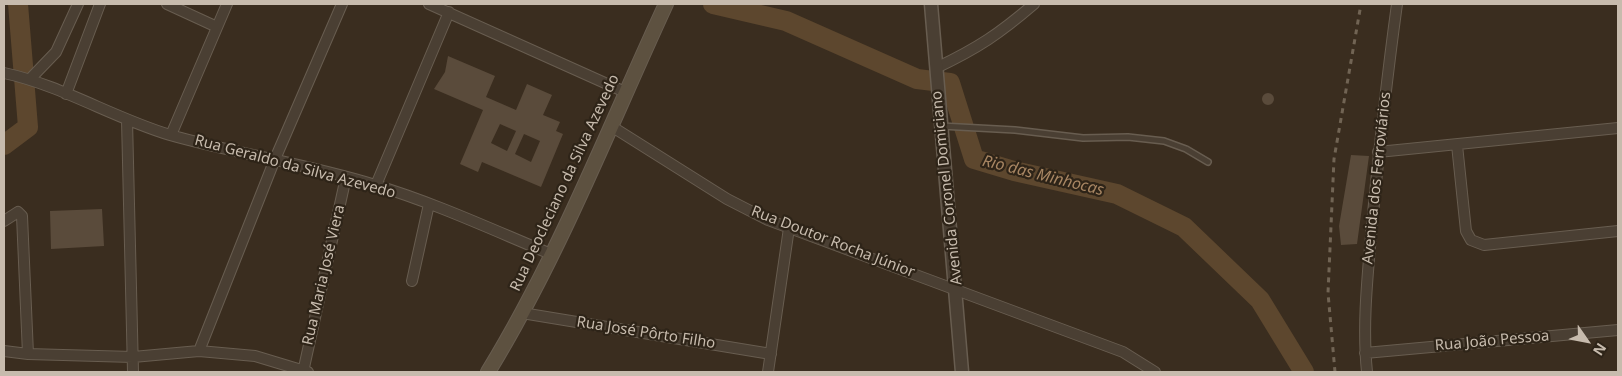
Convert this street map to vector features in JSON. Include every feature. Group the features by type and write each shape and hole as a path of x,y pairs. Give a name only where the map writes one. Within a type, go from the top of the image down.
{"main road":[{"name":"Rua Deocleciano da Silva Azevedo","path":"488,372 522,313 551,254 666,4"}],"street":[{"path":"28,79 56,52 78,4"},
{"path":"66,94 100,4"},
{"path":"167,4 218,27"},
{"path":"171,135 227,4"},
{"path":"199,351 275,159 342,4"},
{"path":"430,4 626,92"},
{"name":"Avenida Coronel Domiciano","path":"931,4 957,289 962,372"},
{"path":"936,72 1000,34 1034,4"},
{"name":"Avenida dos Ferroviários","path":"1367,372 1365,353 1367,279 1378,152 1397,4"},
{"path":"376,185 449,12"},
{"name":"Rua Geraldo da Silva Azevedo","path":"4,73 28,79 127,120 171,135 376,185 429,204 551,254"},
{"path":"127,120 133,372"},
{"name":"Rua Doutor Rocha Júnior","path":"611,126 746,210 789,228 1124,352 1154,372"},
{"path":"1378,152 1618,128"},
{"path":"1457,145 1466,231 1474,242 1484,245 1618,231"},
{"name":"Rua Maria José Viera","path":"304,372 346,177"},
{"path":"412,282 429,204"},
{"path":"4,221 18,212 21,214 28,354"},
{"path":"768,372 789,228"},
{"name":"Rua José Pôrto Filho","path":"522,313 771,354"},
{"name":"Rua João Pessoa","path":"1365,353 1618,330"},
{"path":"4,351 28,354 133,357 199,351 255,356 304,372"}],"lane":[{"path":"941,126 1014,130 1083,138 1128,137 1164,141 1186,149 1208,162"}],"building":[{"path":"448,56 495,76 486,97 516,110 527,84 552,95 543,115 560,122 556,131 563,134 541,187 482,162 478,172 460,164 483,110 434,89 445,72","holes":["500,124 516,131 507,151 491,143","524,134 540,141 531,162 515,154"]},
{"path":"1266,93 1270,93 1274,99 1270,105 1266,105 1262,101 1262,97"},
{"path":"1351,155 1369,156 1357,244 1341,245 1339,226"},
{"path":"102,209 104,246 51,249 50,211"}],"waterway":[{"name":"Rio das Minhocas","path":"4,145 28,127 18,4"},
{"name":"Rio das Minhocas","path":"713,4 786,21 917,79 950,83 974,159 1014,171 1117,194 1184,227 1260,300 1304,372"}],"railway":[{"path":"1335,372 1328,293 1334,159 1361,4"}]}
